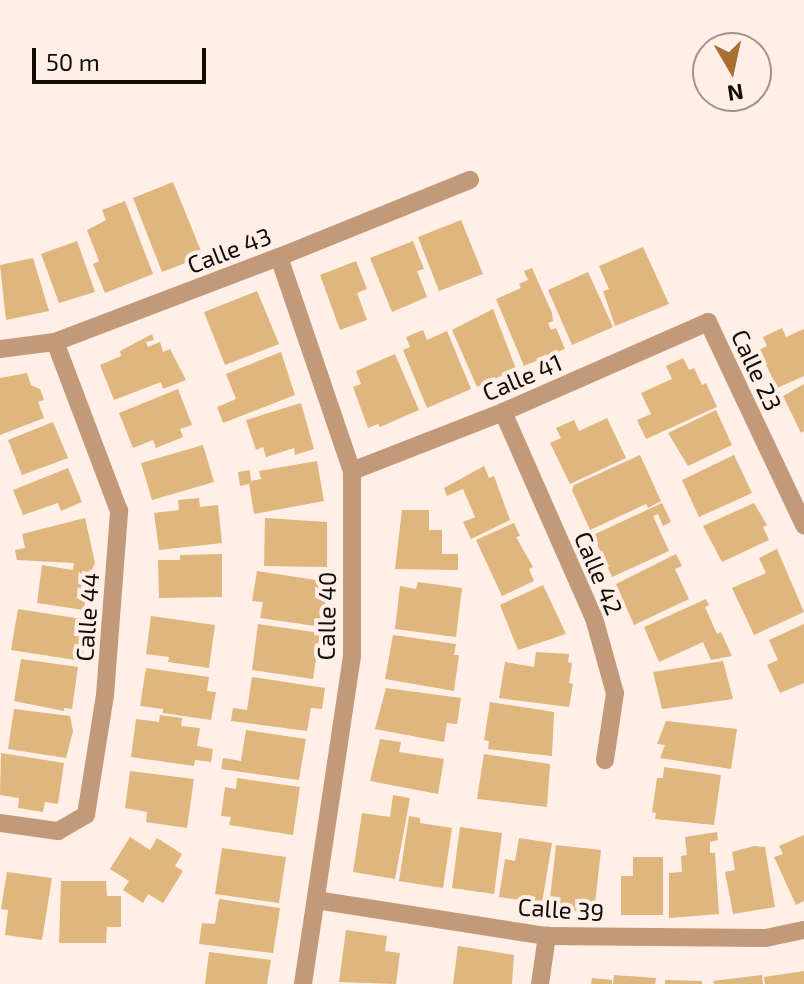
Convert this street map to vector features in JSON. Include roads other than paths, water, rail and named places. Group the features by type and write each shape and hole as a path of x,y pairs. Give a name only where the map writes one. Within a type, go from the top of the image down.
{"street":[{"name":"Calle 43","path":"0,349 55,342 470,180"},
{"name":"Calle 40","path":"279,257 352,471 352,656 303,984"},
{"name":"Calle 41","path":"352,471 503,412 708,322"},
{"name":"Calle 23","path":"708,322 804,525"},
{"name":"Calle 44","path":"0,823 58,831 86,815 105,695 119,511 55,342"},
{"name":"Calle 42","path":"503,412 594,618 615,693 605,760"},
{"name":"Calle 39","path":"316,900 547,936 766,938 804,930"},
{"path":"540,984 547,936"}]}
